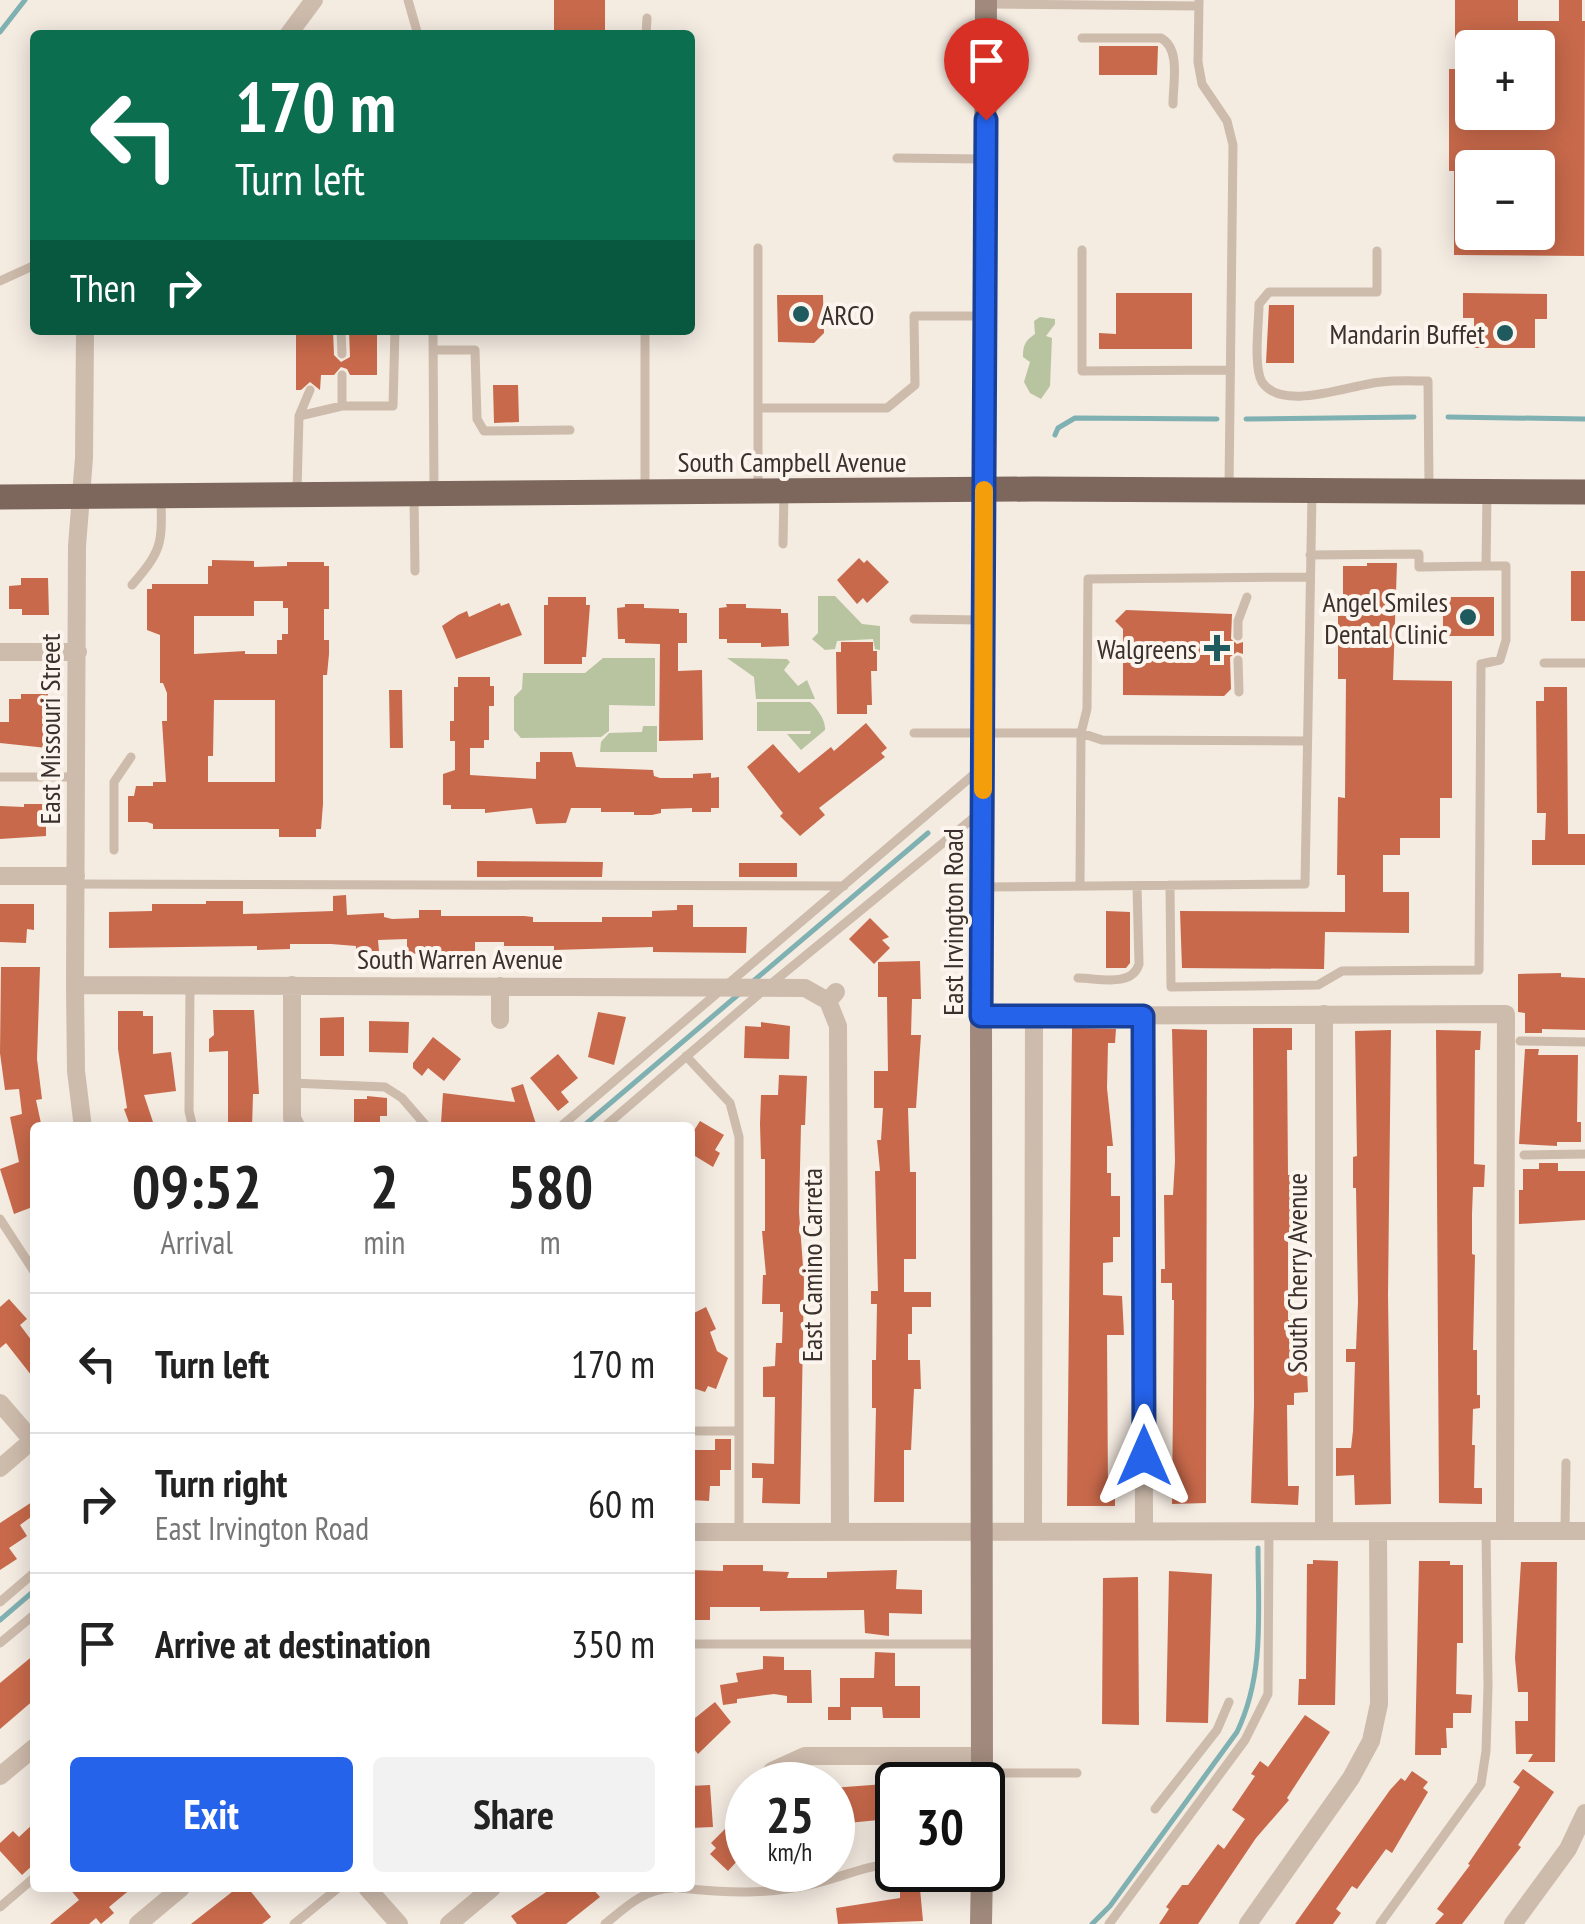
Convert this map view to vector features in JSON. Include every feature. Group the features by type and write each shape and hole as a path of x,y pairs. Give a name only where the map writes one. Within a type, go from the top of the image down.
{"main road":[{"name":"East Irvington Road","path":"982,1762 986,2"},
{"name":"South Campbell Avenue","path":"0,497 984,489 1585,492"},
{"path":"981,1924 982,1892"}],"street":[{"path":"292,30 314,0"},
{"name":"East Missouri Street","path":"81,1122 76,1071 75,879 77,546 85,335"},
{"path":"0,652 78,652"},
{"path":"0,876 75,879"},
{"path":"292,984 294,1122"},
{"name":"South Warren Avenue","path":"75,985 805,988 832,997"},
{"path":"500,986 500,1020"},
{"name":"East Camino Carreta","path":"832,997 838,1026 840,1531"},
{"name":"South Cherry Avenue","path":"1324,1014 1324,1532"},
{"path":"981,1016 1506,1014 1495,1531"},
{"path":"1033,1530 1034,1016"},
{"path":"1143,1016 1144,1529"},
{"path":"0,1403 30,1436"},
{"path":"0,1468 30,1442"},
{"path":"695,1532 1585,1531"},
{"path":"1248,1924 1351,1778 1371,1740 1379,1704 1378,1532"},
{"path":"0,1776 30,1750"},
{"path":"792,1762 805,1756 876,1762"},
{"path":"1513,1924 1568,1849 1585,1812"},
{"path":"138,1924 176,1892"},
{"path":"371,1892 399,1924"},
{"path":"449,1924 487,1892"}],"lane":[{"path":"408,0 417,30"},
{"path":"986,2 1200,3 1198,62 1202,84 1227,120 1233,144 1229,490"},
{"path":"646,18 646,30"},
{"path":"1082,38 1160,38 1168,42 1174,52 1173,104"},
{"path":"897,158 986,159"},
{"path":"758,248 758,408 784,544"},
{"path":"1082,250 1082,371 1230,370"},
{"path":"1377,251 1378,292 1263,295 1259,304 1258,371 1262,382 1282,394 1324,395 1378,382 1428,381 1430,491"},
{"path":"0,281 30,267"},
{"path":"758,408 887,408 915,386 914,316 985,316"},
{"path":"341,335 342,354"},
{"path":"299,416 342,406 393,406 395,335"},
{"path":"415,571 433,335"},
{"path":"644,492 645,335"},
{"path":"433,350 476,350 477,420 484,431 570,430"},
{"path":"342,375 342,406"},
{"path":"297,494 299,416 310,390"},
{"path":"983,887 1305,884 1312,490"},
{"path":"1486,566 1487,491"},
{"path":"132,585 157,556 162,539 161,495"},
{"path":"1170,885 1171,986 1318,984 1342,971 1479,970 1481,664 1500,660 1506,640 1506,566 1419,567 1420,554 1310,556"},
{"path":"1080,886 1088,579 1310,577"},
{"path":"1238,636 1238,621 1246,597"},
{"path":"914,620 984,620"},
{"path":"1238,660 1239,692"},
{"path":"1544,664 1585,664"},
{"path":"914,733 1081,733 1102,740 1307,741"},
{"path":"114,850 114,782 131,757"},
{"path":"565,1122 984,766"},
{"path":"0,777 76,778"},
{"path":"610,1122 983,810"},
{"path":"75,879 844,886"},
{"path":"1078,978 1128,979 1136,973 1137,886"},
{"path":"190,985 192,1122"},
{"path":"1520,1041 1585,1042"},
{"path":"686,1056 730,1103 739,1137 739,1531"},
{"path":"292,1084 385,1087 402,1098 423,1122"},
{"path":"1524,1154 1585,1154"},
{"path":"0,1219 30,1265"},
{"path":"695,1431 739,1431"},
{"path":"1566,1464 1566,1530"},
{"path":"1109,1924 1246,1740 1268,1694 1269,1530"},
{"path":"1380,1924 1481,1784 1486,1751 1495,1531"},
{"path":"0,1602 30,1576"},
{"path":"0,1644 30,1618"},
{"path":"695,1644 983,1644"},
{"path":"1156,1809 1217,1730 1229,1702"},
{"path":"1005,1771 1077,1773"},
{"path":"695,1889 763,1893 875,1866"},
{"path":"0,1907 30,1881"},
{"path":"294,1924 333,1892"},
{"path":"605,1924 648,1892"}],"green space":[{"path":"1040,317 1055,319 1046,336 1052,338 1050,386 1041,399 1030,393 1024,382 1030,362 1023,357 1025,344 1035,334 1034,321"},
{"path":"818,596 835,596 862,624 880,626 880,650 875,649 873,639 837,641 835,649 825,650 812,639 818,633"},
{"path":"603,658 655,658 655,706 609,705 609,731 601,737 521,738 514,730 514,697 522,689 523,673 585,673"},
{"path":"727,658 787,659 790,662 784,670 798,686 807,680 815,699 756,699 754,677"},
{"path":"757,702 810,702 818,710 825,730 801,750 787,734 811,731 757,731"},
{"path":"643,726 657,726 657,752 600,752 601,742 609,733 642,732"}],"building":[{"path":"554,0 605,0 605,30 554,30"},
{"path":"1455,0 1518,0 1518,21 1559,21 1559,0 1582,0 1584,256 1454,255 1449,69 1455,69 1455,130 1555,130 1555,30 1455,30"},
{"path":"1099,46 1158,46 1157,75 1099,75"},
{"path":"1116,293 1192,293 1192,349 1099,349 1099,333 1116,334"},
{"name":"Mandarin Buffet","path":"1463,293 1547,294 1547,319 1535,319 1535,348 1474,348 1474,318 1463,318"},
{"name":"ARCO","path":"777,295 823,295 824,333 814,343 778,342"},
{"path":"1269,305 1294,305 1294,363 1266,363"},
{"path":"296,335 333,335 334,355 341,362 350,357 349,335 377,335 377,375 350,375 341,367 334,375 321,375 320,390 310,382 296,390"},
{"path":"493,385 518,385 519,422 494,423"},
{"path":"859,558 864,563 867,560 889,582 867,603 863,598 857,604 837,580"},
{"path":"212,560 254,561 254,567 287,566 287,562 324,562 324,566 329,566 329,609 324,609 324,640 329,640 329,654 327,675 323,675 323,804 321,829 316,829 316,837 279,837 279,829 153,829 153,824 147,822 128,822 128,796 134,796 136,786 166,782 162,721 167,721 167,693 160,683 160,635 147,630 147,589 152,589 152,584 208,584 208,566 212,566","holes":["254,601 283,601 283,608 288,608 288,634 277,640 277,654 194,654 194,616 254,616","214,700 275,700 275,782 208,782 208,756 213,756"]},
{"path":"1397,563 1393,680 1452,681 1452,798 1440,798 1440,838 1400,838 1400,855 1383,855 1383,892 1409,892 1409,933 1325,932 1324,969 1182,968 1180,911 1345,912 1345,875 1337,875 1338,797 1345,798 1346,679 1338,679 1338,601 1343,601 1343,566"},
{"path":"1571,571 1585,571 1585,621 1571,621"},
{"path":"21,578 48,578 49,615 22,615 22,609 9,609 9,586 21,585"},
{"path":"548,597 586,597 586,605 590,605 586,657 582,657 582,664 544,664 544,605 548,605"},
{"name":"Angel Smiles Dental Clinic","path":"1443,597 1494,597 1494,636 1443,636"},
{"path":"509,603 522,635 456,659 442,626 467,611 469,617"},
{"path":"625,604 687,613 687,643 678,643 678,671 702,670 703,740 659,741 660,644 625,643 625,639 618,639 617,608"},
{"path":"726,604 788,613 789,646 761,647 761,643 727,643 727,639 719,639 719,608 727,607"},
{"name":"Walgreens","path":"1126,610 1232,614 1231,639 1237,644 1243,642 1243,654 1237,652 1230,657 1231,689 1224,696 1123,695 1123,629 1115,621"},
{"path":"841,642 873,642 873,651 877,651 877,671 871,671 872,705 867,705 867,714 837,714 836,652 841,652"},
{"path":"458,677 490,677 490,686 494,686 494,706 489,706 489,740 484,740 484,748 470,748 470,775 536,779 540,752 572,752 576,767 653,770 654,776 660,778 693,778 693,774 711,773 711,778 719,777 719,808 711,808 711,812 661,809 661,813 652,815 634,815 601,812 601,808 571,808 566,823 536,824 532,808 485,813 485,809 451,809 451,805 443,805 443,774 455,770 450,721 454,721 454,687 458,687"},
{"path":"1544,687 1567,687 1568,834 1585,834 1585,865 1532,865 1532,840 1545,840 1546,813 1537,813 1536,701 1544,701"},
{"path":"389,690 402,690 403,748 390,748"},
{"path":"21,694 48,694 47,748 0,743 0,722 9,722 9,699 21,699"},
{"path":"866,723 887,748 881,753 885,757 819,808 825,815 800,836 780,816 783,813 747,767 773,744 799,773 831,747 834,751"},
{"path":"46,804 46,836 0,839 0,806"},
{"path":"477,861 603,862 602,877 477,877"},
{"path":"739,863 797,863 797,877 739,877"},
{"path":"346,895 347,915 384,913 384,917 392,919 419,918 419,910 441,910 441,916 524,916 533,917 533,922 602,922 602,917 652,917 652,911 693,905 693,927 747,927 746,953 653,952 653,947 554,950 554,946 475,942 475,951 407,954 407,939 378,940 379,951 356,952 356,946 331,944 290,944 290,949 257,950 257,946 109,948 109,912 152,911 152,904 206,901 243,901 243,914 333,911 333,896"},
{"path":"0,904 34,904 34,930 27,929 26,943 0,942"},
{"path":"1106,911 1130,912 1130,963 1126,968 1106,968"},
{"path":"870,918 889,937 882,940 890,948 874,964 849,939"},
{"path":"920,961 921,999 912,999 911,1035 921,1035 916,1108 908,1108 910,1172 916,1172 916,1259 904,1259 904,1292 931,1292 931,1307 912,1307 912,1334 908,1334 908,1360 920,1360 921,1389 914,1389 911,1450 904,1450 904,1502 874,1502 876,1408 872,1408 872,1360 876,1360 877,1304 871,1304 871,1291 878,1291 875,1171 880,1171 877,1140 881,1140 883,1108 874,1108 874,1071 888,1071 887,997 878,997 878,962"},
{"path":"1,967 40,967 37,1059 42,1099 36,1100 41,1122 30,1122 30,1208 14,1214 0,1169 19,1162 10,1117 22,1114 19,1089 5,1090 0,1053"},
{"path":"1561,973 1561,977 1585,978 1585,1030 1542,1029 1542,1033 1525,1033 1525,1013 1518,1012 1518,974"},
{"path":"213,1010 254,1010 259,1094 253,1094 252,1122 228,1122 228,1051 209,1052 209,1039 214,1035"},
{"path":"118,1011 143,1011 143,1016 153,1016 153,1054 171,1052 176,1091 144,1095 153,1122 129,1122 118,1049"},
{"path":"598,1012 626,1017 614,1065 588,1057"},
{"path":"344,1017 344,1056 320,1056 320,1018"},
{"path":"369,1021 409,1022 408,1053 369,1052"},
{"path":"761,1022 790,1026 789,1059 744,1058 745,1026 761,1027"},
{"path":"1072,1028 1116,1029 1115,1043 1108,1043 1107,1088 1113,1146 1107,1146 1107,1173 1111,1173 1111,1196 1120,1196 1120,1237 1113,1237 1113,1262 1103,1263 1103,1295 1122,1296 1124,1335 1107,1335 1108,1493 1115,1493 1115,1506 1067,1506"},
{"path":"1253,1028 1292,1028 1292,1050 1287,1050 1288,1175 1292,1175 1291,1218 1305,1218 1305,1233 1290,1233 1288,1238 1288,1320 1307,1320 1307,1338 1301,1338 1300,1371 1307,1371 1308,1392 1294,1393 1294,1405 1287,1405 1288,1486 1299,1486 1298,1505 1251,1503"},
{"path":"1172,1029 1207,1030 1206,1503 1172,1504 1174,1300 1172,1283 1161,1283 1161,1269 1165,1269 1164,1195 1173,1195 1175,1161"},
{"path":"1391,1030 1391,1504 1355,1505 1354,1475 1336,1476 1336,1448 1351,1448 1353,1431 1355,1362 1346,1362 1346,1349 1356,1349 1358,1302 1353,1188 1353,1157 1357,1156 1355,1031"},
{"path":"1436,1030 1481,1031 1480,1050 1475,1050 1474,1164 1485,1165 1484,1187 1473,1187 1472,1214 1473,1350 1477,1350 1480,1408 1473,1409 1472,1445 1474,1488 1482,1488 1482,1504 1439,1503"},
{"path":"433,1037 461,1059 444,1081 428,1068 422,1076 413,1068"},
{"path":"1525,1049 1539,1049 1538,1055 1578,1055 1577,1122 1581,1122 1581,1142 1557,1142 1557,1146 1519,1144"},
{"path":"558,1054 578,1078 561,1092 569,1102 558,1111 530,1078"},
{"path":"779,1075 807,1076 805,1125 801,1125 799,1212 804,1280 800,1504 762,1503 763,1478 752,1478 752,1463 774,1464 775,1397 763,1397 763,1367 775,1366 776,1343 782,1343 783,1312 780,1304 762,1304 766,1275 762,1231 765,1159 761,1159 760,1124 761,1095 778,1095"},
{"path":"523,1084 535,1122 441,1122 443,1093 515,1102 511,1088"},
{"path":"387,1098 387,1116 380,1116 380,1122 354,1122 354,1099"},
{"path":"700,1121 724,1135 715,1150 720,1153 713,1167 695,1156 695,1129"},
{"path":"1539,1163 1558,1163 1558,1171 1585,1171 1585,1220 1519,1224 1523,1169 1539,1169"},
{"path":"9,1299 27,1319 20,1325 30,1338 30,1374 6,1343 0,1348 0,1307"},
{"path":"706,1307 716,1329 710,1332 717,1351 728,1358 716,1389 708,1386 705,1392 695,1389 695,1312"},
{"path":"715,1439 731,1439 731,1470 720,1470 720,1486 710,1486 709,1501 695,1500 695,1450 715,1450"},
{"path":"30,1503 30,1518 20,1525 27,1536 9,1548 17,1559 0,1570 0,1523"},
{"path":"1313,1560 1338,1561 1335,1705 1298,1705 1299,1679 1306,1679 1307,1564 1313,1564"},
{"path":"1419,1561 1463,1565 1463,1643 1457,1643 1456,1694 1472,1695 1471,1713 1453,1713 1453,1728 1446,1728 1447,1748 1441,1748 1441,1755 1415,1755"},
{"path":"1521,1562 1557,1562 1555,1762 1528,1762 1533,1754 1516,1754 1515,1721 1528,1721 1528,1692 1518,1692 1515,1658"},
{"path":"723,1565 763,1565 763,1571 789,1572 787,1578 827,1578 827,1572 897,1570 896,1589 922,1590 922,1614 889,1613 889,1636 865,1633 864,1610 760,1611 760,1607 710,1607 710,1620 695,1620 695,1570 723,1571"},
{"path":"1169,1571 1212,1574 1208,1723 1166,1722"},
{"path":"1138,1577 1139,1725 1102,1724 1103,1578"},
{"path":"875,1652 895,1653 895,1686 920,1686 920,1718 883,1718 882,1707 851,1707 851,1720 828,1720 828,1707 840,1707 840,1678 874,1678"},
{"path":"763,1656 784,1657 784,1670 811,1670 812,1703 787,1703 787,1696 774,1694 723,1705 720,1685 738,1682 736,1673 763,1669"},
{"path":"30,1658 30,1703 0,1729 0,1683"},
{"path":"715,1702 731,1722 698,1754 695,1718"},
{"path":"1305,1715 1330,1732 1289,1800 1256,1838 1198,1924 1159,1924 1182,1885 1188,1885 1218,1844 1224,1849 1245,1819 1232,1810 1255,1776 1251,1774 1260,1761 1268,1767"},
{"path":"1523,1769 1554,1792 1518,1845 1521,1847 1462,1924 1435,1924 1444,1914 1437,1909 1520,1787 1513,1782"},
{"path":"1412,1771 1428,1782 1423,1788 1428,1792 1392,1853 1386,1849 1357,1889 1352,1886 1336,1909 1341,1913 1333,1924 1295,1924 1390,1790"},
{"path":"710,1785 713,1827 695,1828 695,1786"},
{"path":"875,1785 875,1820 855,1822 855,1786"},
{"path":"30,1827 30,1868 22,1875 0,1851 0,1843 13,1831 19,1837"},
{"path":"725,1829 725,1868 710,1854 716,1848 711,1843"},
{"path":"72,1892 127,1892 109,1907 114,1913 101,1924 96,1918 89,1924 50,1924 79,1900"},
{"path":"232,1892 251,1892 271,1917 262,1924 191,1924"},
{"path":"546,1892 596,1892 600,1897 566,1924 517,1924 511,1916"},
{"path":"900,1892 920,1892 923,1921 838,1924 836,1908 900,1898"}],"waterway":[{"path":"0,32 25,0"},
{"path":"1246,419 1414,417"},
{"path":"1448,417 1585,419"},
{"path":"1055,435 1058,428 1075,418 1217,419"},
{"path":"751,983 928,833"},
{"path":"588,1122 739,994"},
{"path":"1092,1924 1110,1906 1237,1732 1256,1665 1258,1548"},
{"path":"0,1620 30,1594"}],"slow traffic":[{"path":"983,790 984,490"}],"place":[{"name":"ARCO","path":"801,314"},
{"name":"Mandarin Buffet","path":"1505,333"},
{"name":"Angel Smiles Dental Clinic","path":"1468,617"},
{"name":"Walgreens","path":"1217,648"}],"route":[{"path":"986,120 981,1016 1143,1016 1144,1456"}]}
